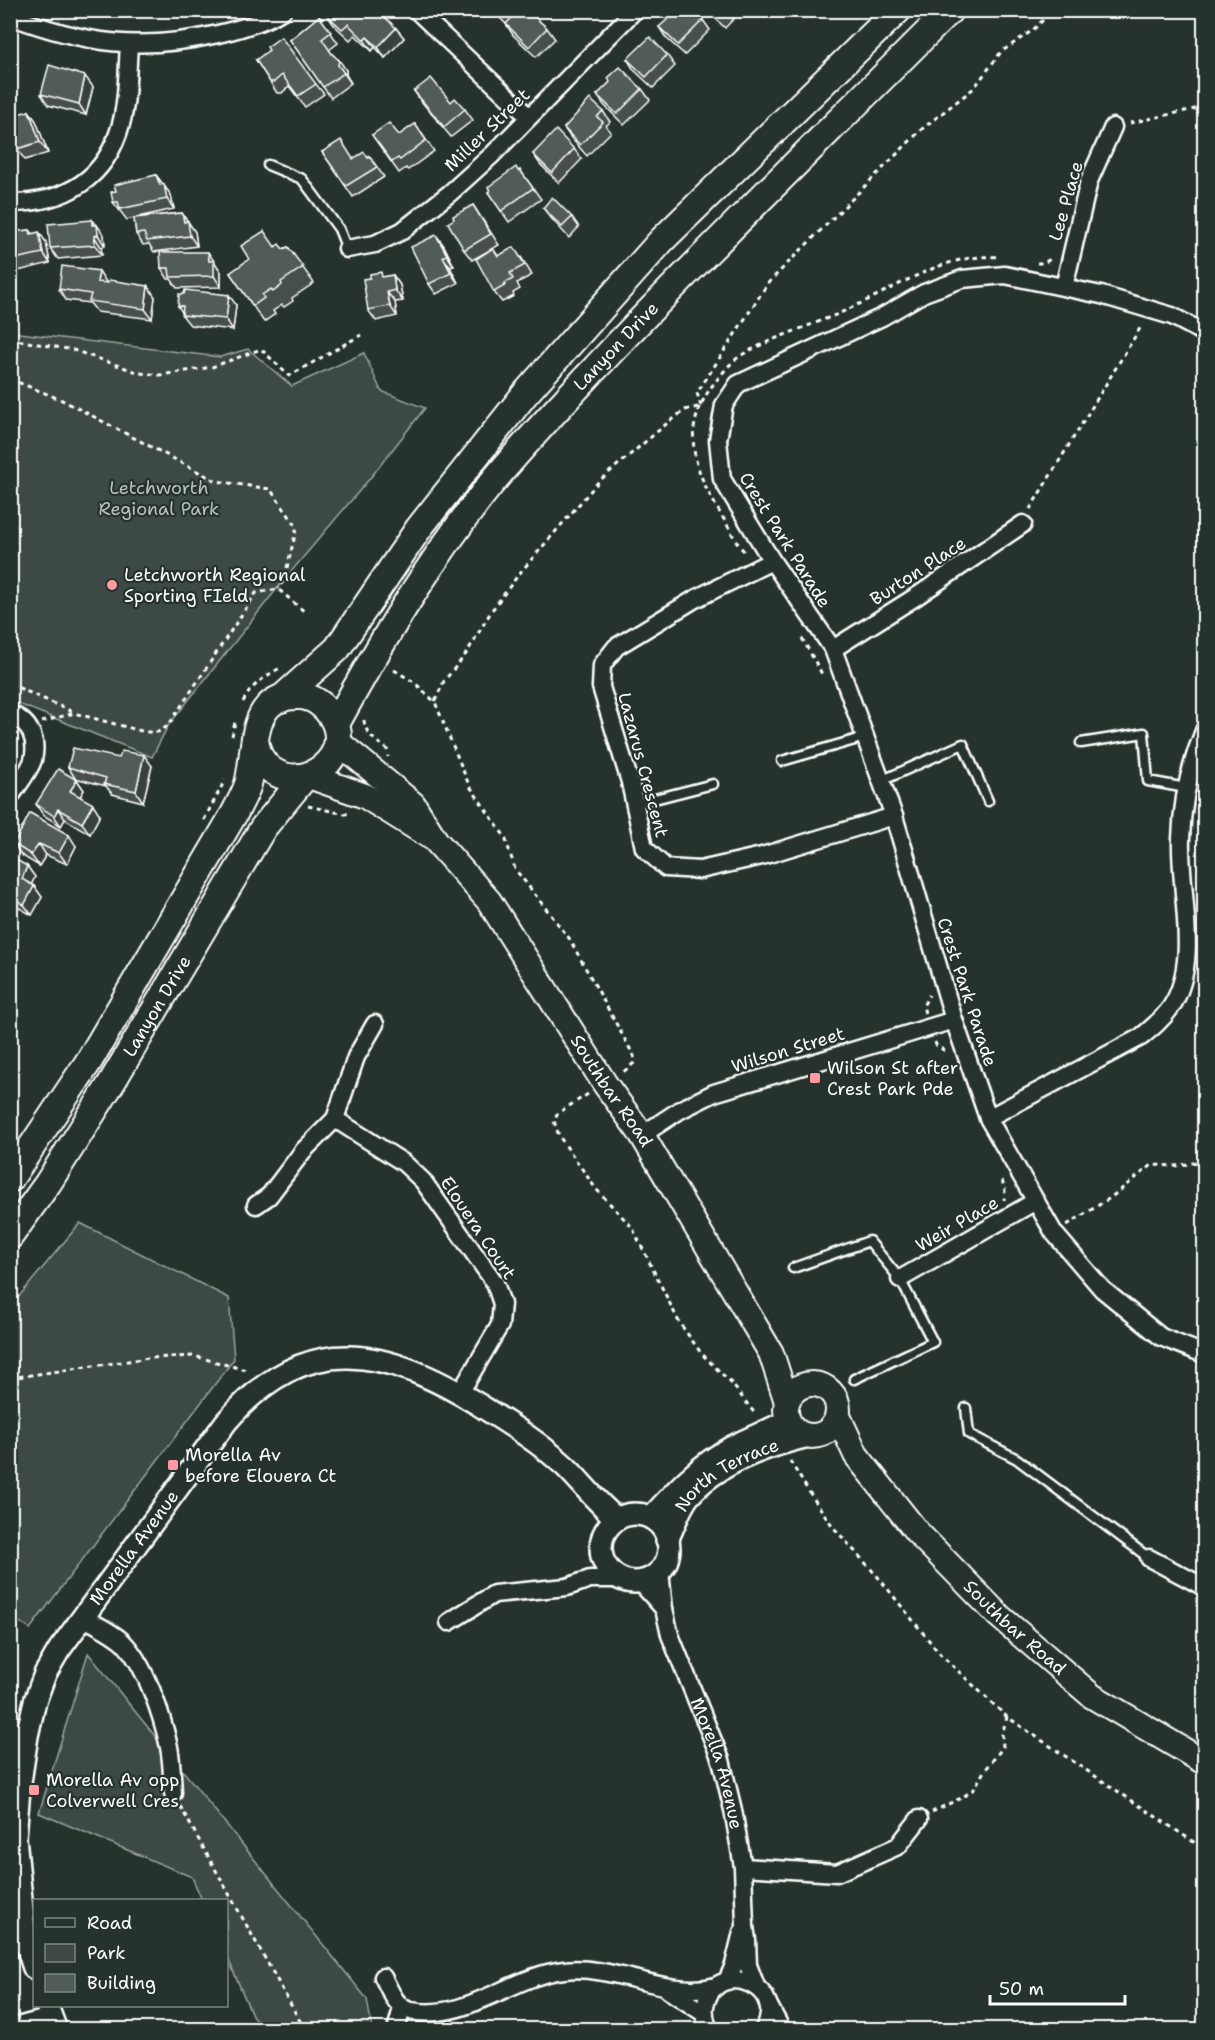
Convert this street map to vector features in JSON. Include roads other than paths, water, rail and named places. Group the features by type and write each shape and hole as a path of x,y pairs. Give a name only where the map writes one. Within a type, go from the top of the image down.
{"main road":[{"name":"Lanyon Drive","path":"281,699 337,649 419,528 525,394 662,240 898,10"},
{"name":"Lanyon Drive","path":"337,733 394,620 490,485 543,423 689,269 950,10"},
{"path":"299,696 314,699 327,709 337,733 333,757 322,770 306,777 284,776 270,769 260,756 255,740 256,726 266,709 281,699 299,696"},
{"name":"Southbar Road","path":"337,733 413,804 436,841 489,901 605,1084 642,1135 771,1353 787,1411"},
{"name":"Lanyon Drive","path":"10,1179 89,1061 234,814 248,784 255,740"},
{"name":"Lanyon Drive","path":"10,1236 48,1183 111,1082 263,828 306,777"},
{"name":"Southbar Road","path":"306,777 365,796 436,841"},
{"name":"Southbar Road","path":"771,1353 811,1383"},
{"path":"811,1383 823,1386 833,1393 838,1404 823,1429 796,1431 787,1411 792,1392 811,1383"},
{"name":"Southbar Road","path":"823,1429 856,1455 917,1532 999,1616 1092,1696 1204,1762"}],"street":[{"path":"10,16 42,28 129,45 188,41 236,30 283,10"},
{"path":"416,10 529,117"},
{"name":"Miller Street","path":"347,249 375,244 402,231 450,193 492,155 635,10"},
{"path":"10,203 38,202 62,195 90,176 103,162 115,142 122,122 129,45"},
{"name":"Lee Place","path":"1064,287 1089,181 1113,127"},
{"name":"Crest Park Parade","path":"1204,333 1189,323 1150,309 1064,287 1005,275 962,279 924,293 882,317 738,384 724,405 718,440 722,479 772,561 833,649 894,816 954,1020 988,1118 1034,1202 1054,1233 1102,1289 1161,1337 1204,1354"},
{"name":"Burton Place","path":"833,649 917,596 1023,524"},
{"name":"Lazarus Crescent","path":"772,561 695,599 616,647 602,665 602,687 635,804 644,848 666,867 700,870 762,856 894,816"},
{"path":"10,714 17,716 30,727 34,742 32,761 10,797"},
{"path":"988,1118 1141,1036 1171,1007 1180,987 1186,951 1180,840 1186,788 1204,731"},
{"name":"Wilson Street","path":"642,1135 681,1110 714,1093 954,1020"},
{"path":"256,1205 269,1196 303,1151 335,1119 356,1057 375,1024"},
{"name":"Elouera Court","path":"335,1119 404,1163 423,1181 495,1283 502,1304 500,1325 460,1393"},
{"name":"Weir Place","path":"900,1279 1034,1202"},
{"name":"Morella Avenue","path":"33,1965 25,1940 15,1837 19,1733 45,1674 82,1617 226,1422 261,1387 301,1365 327,1359 364,1358 387,1361 406,1367 431,1377 460,1393 527,1434 566,1468 599,1505 612,1524"},
{"name":"North Terrace","path":"651,1518 679,1486 705,1465 787,1411"},
{"name":"North Terrace","path":"668,1540 687,1498 712,1474 778,1443 823,1429"},
{"path":"449,1622 494,1594 567,1587 614,1576 651,1578 666,1562 668,1540 663,1529 651,1518 636,1514 626,1515 612,1524 600,1547 614,1576"},
{"path":"1149,1558 1204,1587"},
{"name":"Morella Avenue","path":"660,1571 670,1635 721,1760 733,1810 743,1866 748,1965 756,1986 764,1994 782,2030"},
{"name":"Morella Avenue","path":"614,1576 664,1608"},
{"path":"82,1617 106,1629 123,1643 138,1662 151,1689 169,1747 173,1793"},
{"path":"743,1866 837,1872 898,1846 919,1819"},
{"name":"Morella Avenue","path":"707,2022 705,2004 710,1994 722,1984 734,1965 739,1939 745,1926"},
{"path":"383,1977 402,2008 425,2012 464,2007 539,1974 571,1969 608,1973 664,1987 692,1990 747,1981 756,1986"},
{"path":"664,1987 707,2022"},
{"path":"763,2030 769,2014 768,2003"},
{"path":"396,2030 402,2008"},
{"path":"10,2028 51,2017"}],"lane":[{"path":"268,165 302,179 339,229 347,249"},
{"path":"1081,742 1144,733 1148,781 1186,788"},
{"path":"782,761 865,736"},
{"path":"881,781 963,744 988,801"},
{"path":"635,804 713,784"},
{"path":"793,1268 869,1240 900,1279 933,1342 854,1379"},
{"path":"966,1408 969,1434 1017,1459 1149,1558"}],"place":[{"name":"Letchworth Regional Sporting FIeld","path":"112,585"},
{"name":"Wilson St after Crest Park Pde","path":"815,1078"},
{"name":"Morella Av before Elouera Ct","path":"173,1465"},
{"name":"Morella Av opp Colverwell Cres","path":"34,1790"}],"park label":[{"name":"Letchworth Regional Park","path":"159,498"}]}
